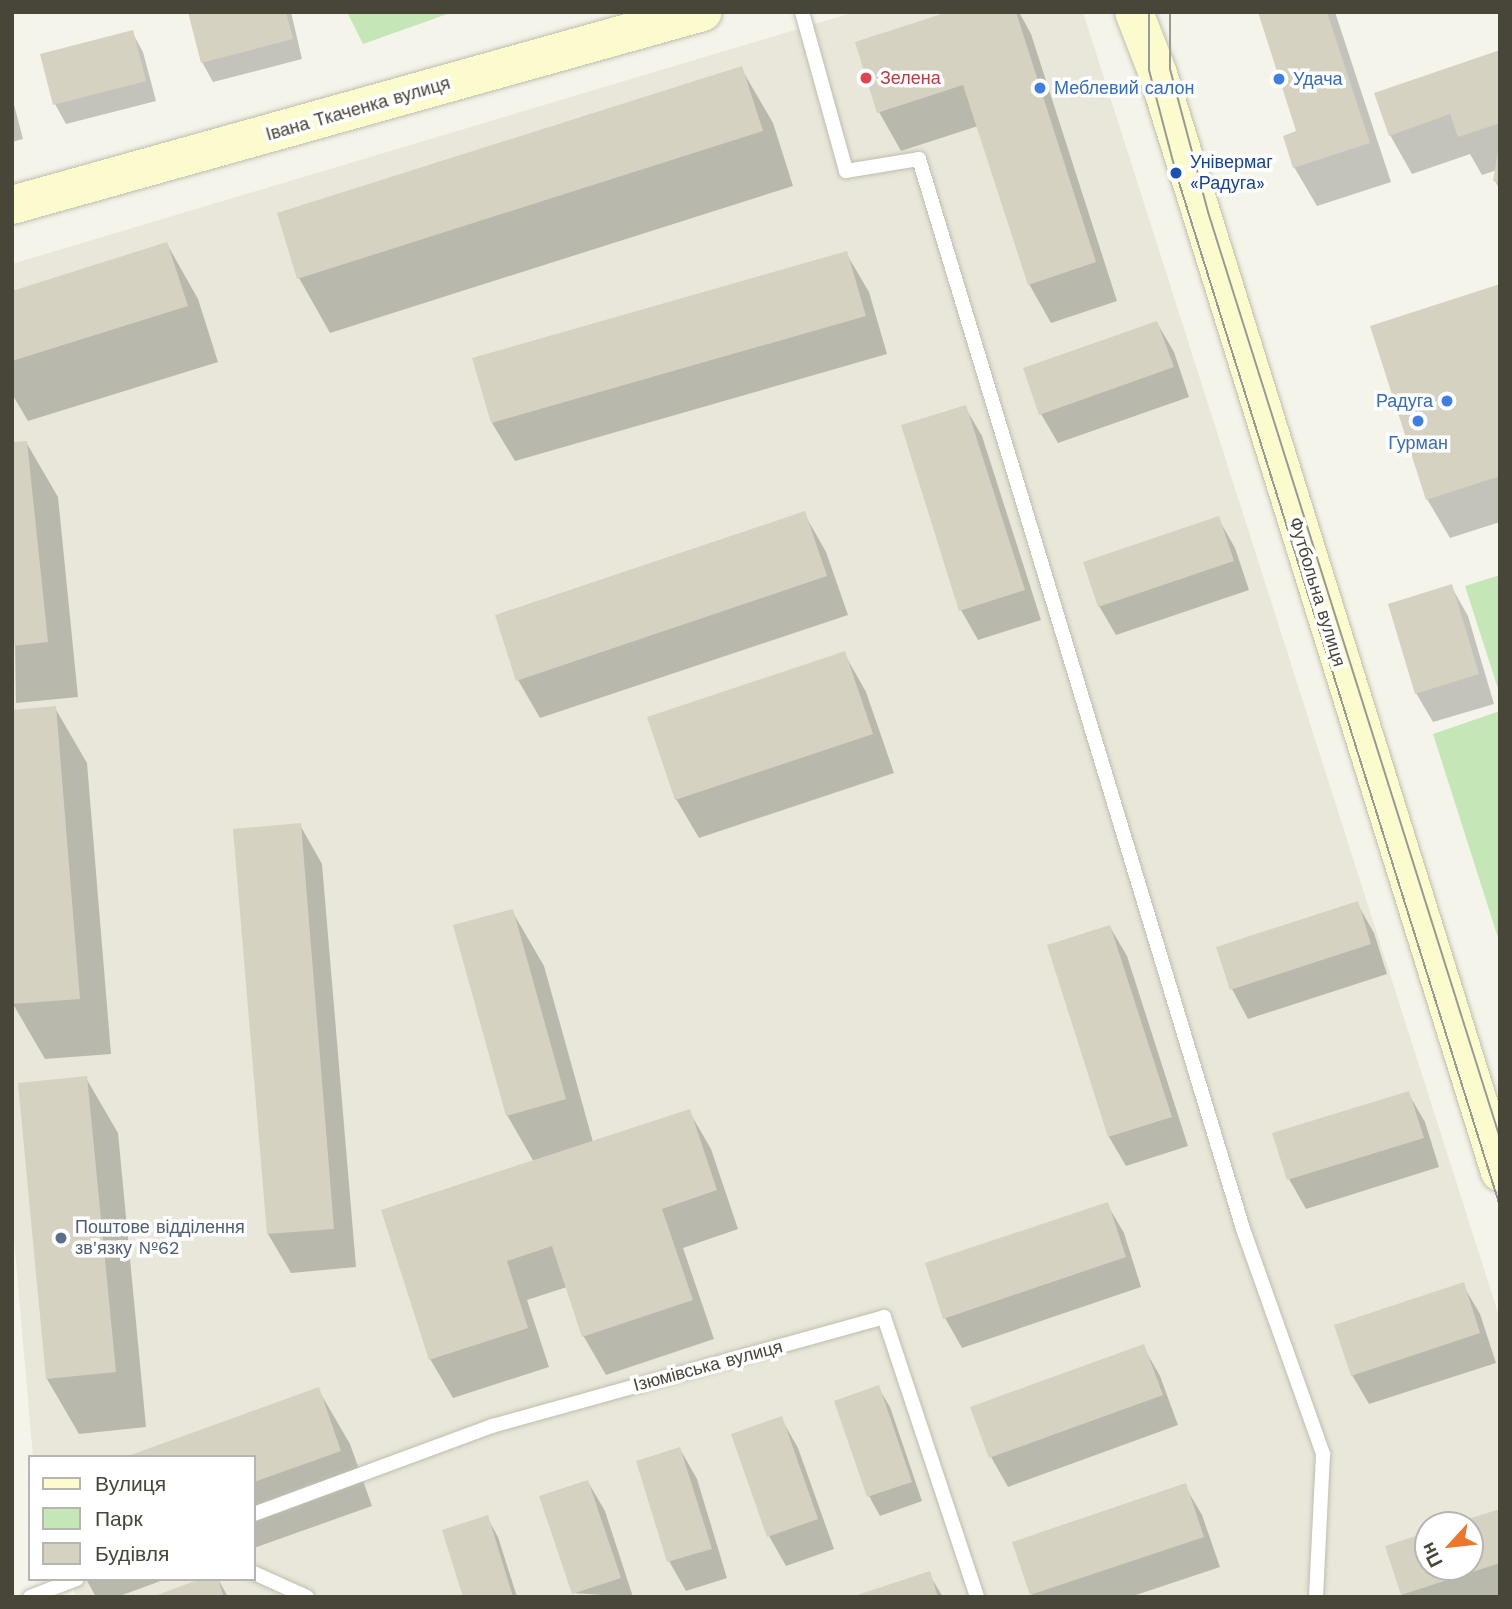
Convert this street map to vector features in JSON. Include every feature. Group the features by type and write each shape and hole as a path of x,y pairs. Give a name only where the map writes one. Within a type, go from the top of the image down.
{"street":[{"name":"Івана Ткаченка вулиця","path":"12,205 703,12"},
{"name":"Футбольна вулиця","path":"1134,12 1158,74 1500,1172"}],"lane":[{"path":"802,12 846,171 919,159 1243,1229 1323,1454 1316,1597"},
{"name":"Ізюмівська вулиця","path":"256,1513 492,1426 884,1317 977,1597"},
{"path":"256,1574 307,1597"},
{"path":"30,1597 71,1581"}],"shaded area":[{"path":"855,12 1083,12 1500,1319 1500,1597 76,1597 72,1581 256,1581 256,1455 33,1455 12,1216 12,264"}],"green space":[{"path":"347,12 453,12 363,44"},
{"path":"1500,575 1500,695 1465,586"},
{"path":"1500,711 1500,944 1433,734"}],"building":[{"path":"188,12 286,12 293,39 201,63"},
{"path":"948,12 1016,12 1096,262 1028,285 963,85 877,113 855,42"},
{"path":"1258,12 1327,12 1370,143 1293,168 1283,136 1296,131"},
{"path":"133,30 146,81 53,105 40,54"},
{"path":"1500,50 1500,123 1458,137 1450,114 1389,136 1374,93"},
{"path":"742,66 763,131 297,279 277,213"},
{"path":"1500,151 1500,183 1493,181"},
{"path":"167,242 188,306 12,361 12,291"},
{"path":"847,251 866,316 491,423 472,358"},
{"name":"Радуга","path":"1500,284 1500,476 1426,500 1370,326"},
{"path":"1157,321 1174,367 1039,415 1023,368"},
{"path":"966,405 1025,590 959,611 901,425"},
{"path":"27,441 48,642 12,646 12,442"},
{"path":"805,511 827,576 516,681 495,615"},
{"path":"1219,516 1234,561 1098,607 1083,562"},
{"path":"1452,584 1479,674 1415,694 1388,604"},
{"path":"845,651 873,734 675,800 647,717"},
{"path":"56,706 80,999 12,1004 12,710"},
{"path":"301,823 334,1229 267,1234 233,829"},
{"path":"1358,901 1371,944 1230,990 1216,947"},
{"path":"513,909 566,1099 506,1116 453,925"},
{"path":"1110,925 1172,1117 1108,1137 1047,945"},
{"path":"87,1076 116,1372 46,1379 18,1083"},
{"path":"1409,1091 1424,1138 1287,1180 1272,1133"},
{"path":"690,1109 717,1190 662,1209 693,1300 582,1337 552,1246 507,1261 528,1328 429,1360 381,1210"},
{"path":"1108,1202 1126,1257 943,1319 925,1263"},
{"path":"1464,1282 1480,1333 1351,1376 1334,1325"},
{"path":"1144,1344 1163,1395 989,1458 970,1407"},
{"path":"879,1385 912,1482 867,1497 834,1401"},
{"path":"319,1387 341,1451 256,1481 256,1455 131,1455"},
{"path":"782,1416 818,1519 767,1537 731,1434"},
{"path":"680,1447 712,1549 667,1562 636,1461"},
{"path":"588,1480 621,1578 572,1594 539,1496"},
{"path":"1186,1483 1204,1537 1030,1595 1012,1542"},
{"path":"1500,1509 1500,1563 1484,1568 1484,1514"},
{"path":"488,1515 513,1597 463,1597 442,1530"},
{"path":"1414,1537 1414,1581 1444,1581 1401,1595 1385,1546"},
{"path":"930,1571 938,1597 854,1597 854,1596"},
{"path":"195,1581 219,1581 224,1597 152,1597"}],"tram line":[{"path":"1149,12 1149,70 1176,173 1500,1206"},
{"path":"1170,12 1170,69 1208,212 1500,1138"}],"place":[{"name":"Зелена","path":"866,78"},
{"name":"Удача","path":"1279,79"},
{"name":"Меблевий салон","path":"1040,88"},
{"name":"Універмаг «Радуга»","path":"1176,173"},
{"name":"Радуга","path":"1447,401"},
{"name":"Гурман","path":"1418,421"},
{"name":"Поштове відділення зв'язку №62","path":"61,1238"}]}
